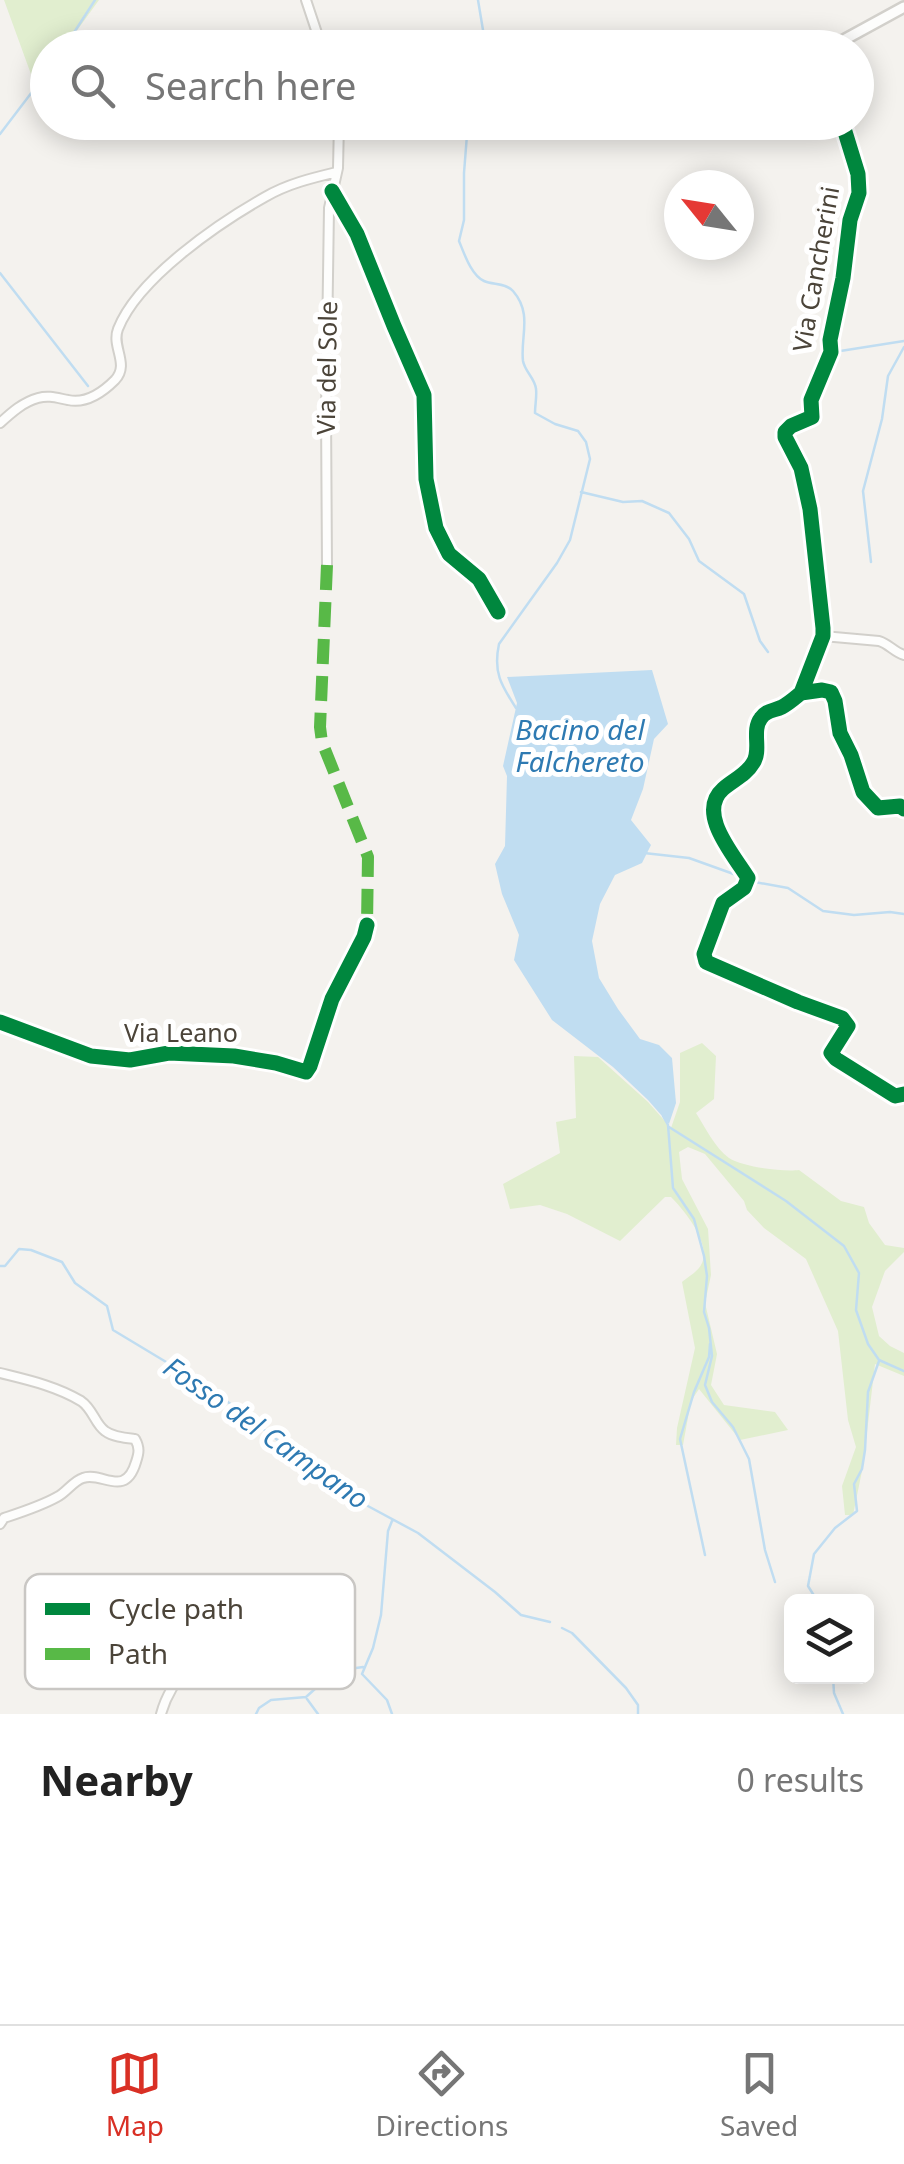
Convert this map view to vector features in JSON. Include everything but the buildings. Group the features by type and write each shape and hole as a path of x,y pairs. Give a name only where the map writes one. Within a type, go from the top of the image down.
{"street":[{"path":"306,0 316,30"},
{"path":"862,30 904,7"},
{"name":"Via del Sole","path":"326,564 329,208 337,172 338,140"},
{"name":"Via Cancherini","path":"800,693 823,636 810,509 801,468 785,432 812,417 811,400 831,352 850,220 859,194 858,174 848,140"},
{"path":"0,423 36,398 51,396 77,402 101,391 122,369 118,329 134,303 163,270 266,196 301,181 337,172"},
{"path":"332,192 357,234 424,395 426,479 436,528 449,554 479,579 498,612"},
{"path":"823,636 879,641 904,655"},
{"path":"904,809 878,808 862,792 840,733 831,692 800,693 781,708 767,712 757,726 757,756 750,768 720,791 714,802 713,820 748,878 744,888 723,903 704,954 706,962 842,1018 848,1026 832,1054 836,1059 895,1096 904,1094"},
{"name":"Via Leano","path":"0,1022 92,1056 130,1060 169,1053 234,1056 306,1072 332,999 366,925"},
{"path":"0,1372 40,1382 81,1401 102,1429 136,1440 140,1448 135,1468 126,1479 115,1483 86,1476 60,1496 4,1518 0,1524"},
{"path":"161,1714 171,1689"}],"green space":[{"path":"4,0 99,0 77,30 30,30 30,72"},
{"path":"702,1043 716,1056 714,1099 696,1113 724,1154 753,1166 799,1170 841,1201 864,1207 869,1223 885,1245 904,1248 885,1271 872,1307 879,1336 904,1353 904,1376 875,1364 853,1515 845,1515 842,1486 856,1447 848,1420 838,1331 806,1259 764,1228 705,1154 688,1147 679,1152 682,1179 708,1229 711,1275 705,1303 717,1354 711,1385 724,1405 775,1412 788,1430 740,1440 699,1389 691,1401 683,1445 676,1445 695,1348 682,1282 700,1267 704,1257 695,1228 671,1197 665,1197 620,1241 540,1205 510,1209 503,1184 560,1153 556,1122 576,1118 574,1056 598,1057 671,1128 680,1102 680,1053"}],"water":[{"name":"Bacino del Falchereto","path":"652,670 668,724 654,739 643,789 631,820 651,845 642,863 615,875 600,904 592,941 599,978 618,1009 640,1039 659,1045 672,1058 676,1103 669,1124 613,1067 552,1020 514,960 519,935 495,864 505,846 507,776 503,766 517,703 507,677"}],"waterway":[{"path":"76,30 95,0"},
{"path":"478,0 483,30"},
{"path":"0,134 30,95"},
{"path":"467,140 464,220 459,241 475,274 510,288 523,308 523,361 535,385 535,413 578,431 586,442 590,459 570,540 499,644 500,678 516,708"},
{"path":"0,273 88,386"},
{"path":"834,352 904,341"},
{"path":"871,562 863,491 882,419 888,376 904,347"},
{"path":"581,492 623,502 642,501 669,513 689,539 699,561 744,594 760,641 768,652"},
{"path":"644,853 689,858 742,877"},
{"path":"749,881 788,888 823,911 904,914"},
{"path":"663,1116 668,1125 673,1188 694,1219 704,1256 704,1312 712,1356 705,1385 749,1459 765,1550 775,1582"},
{"path":"669,1127 786,1201 844,1246 859,1273 856,1310 868,1344 879,1360 904,1371"},
{"name":"Fosso del Campano","path":"0,1266 5,1266 19,1249 62,1262 75,1283 107,1306 113,1330 211,1389 366,1505 418,1533 521,1615 550,1622"},
{"path":"705,1555 680,1439 710,1344"},
{"path":"813,1594 808,1586 814,1554 835,1528 857,1511 854,1484 862,1469 868,1392 879,1361"},
{"path":"392,1521 381,1615 362,1674 387,1700 392,1714"},
{"name":"Fosso del Campano","path":"562,1628 572,1633 626,1688 638,1705 638,1714"},
{"path":"355,1668 363,1667"},
{"path":"833,1684 843,1714"},
{"path":"256,1714 271,1700 306,1697 315,1689"},
{"path":"307,1699 318,1714"}],"marked path":[{"path":"327,565 320,727 322,742 368,857 367,925"}],"cycle path":[{"path":"848,140 858,174 859,193 850,220 831,352 811,400 812,417 785,432 801,468 810,509 823,628 801,693 831,692 840,733 863,792 878,808 904,809"},
{"path":"332,191 357,234 424,395 426,479 436,528 449,554 479,579 498,612"},
{"path":"801,693 763,715 758,723 753,763 716,799 715,822 748,878 744,888 723,903 704,954 706,962 842,1018 848,1026 831,1053 895,1096 904,1094"},
{"path":"0,1022 91,1056 130,1060 169,1053 234,1056 306,1072 332,999 367,925"}]}
